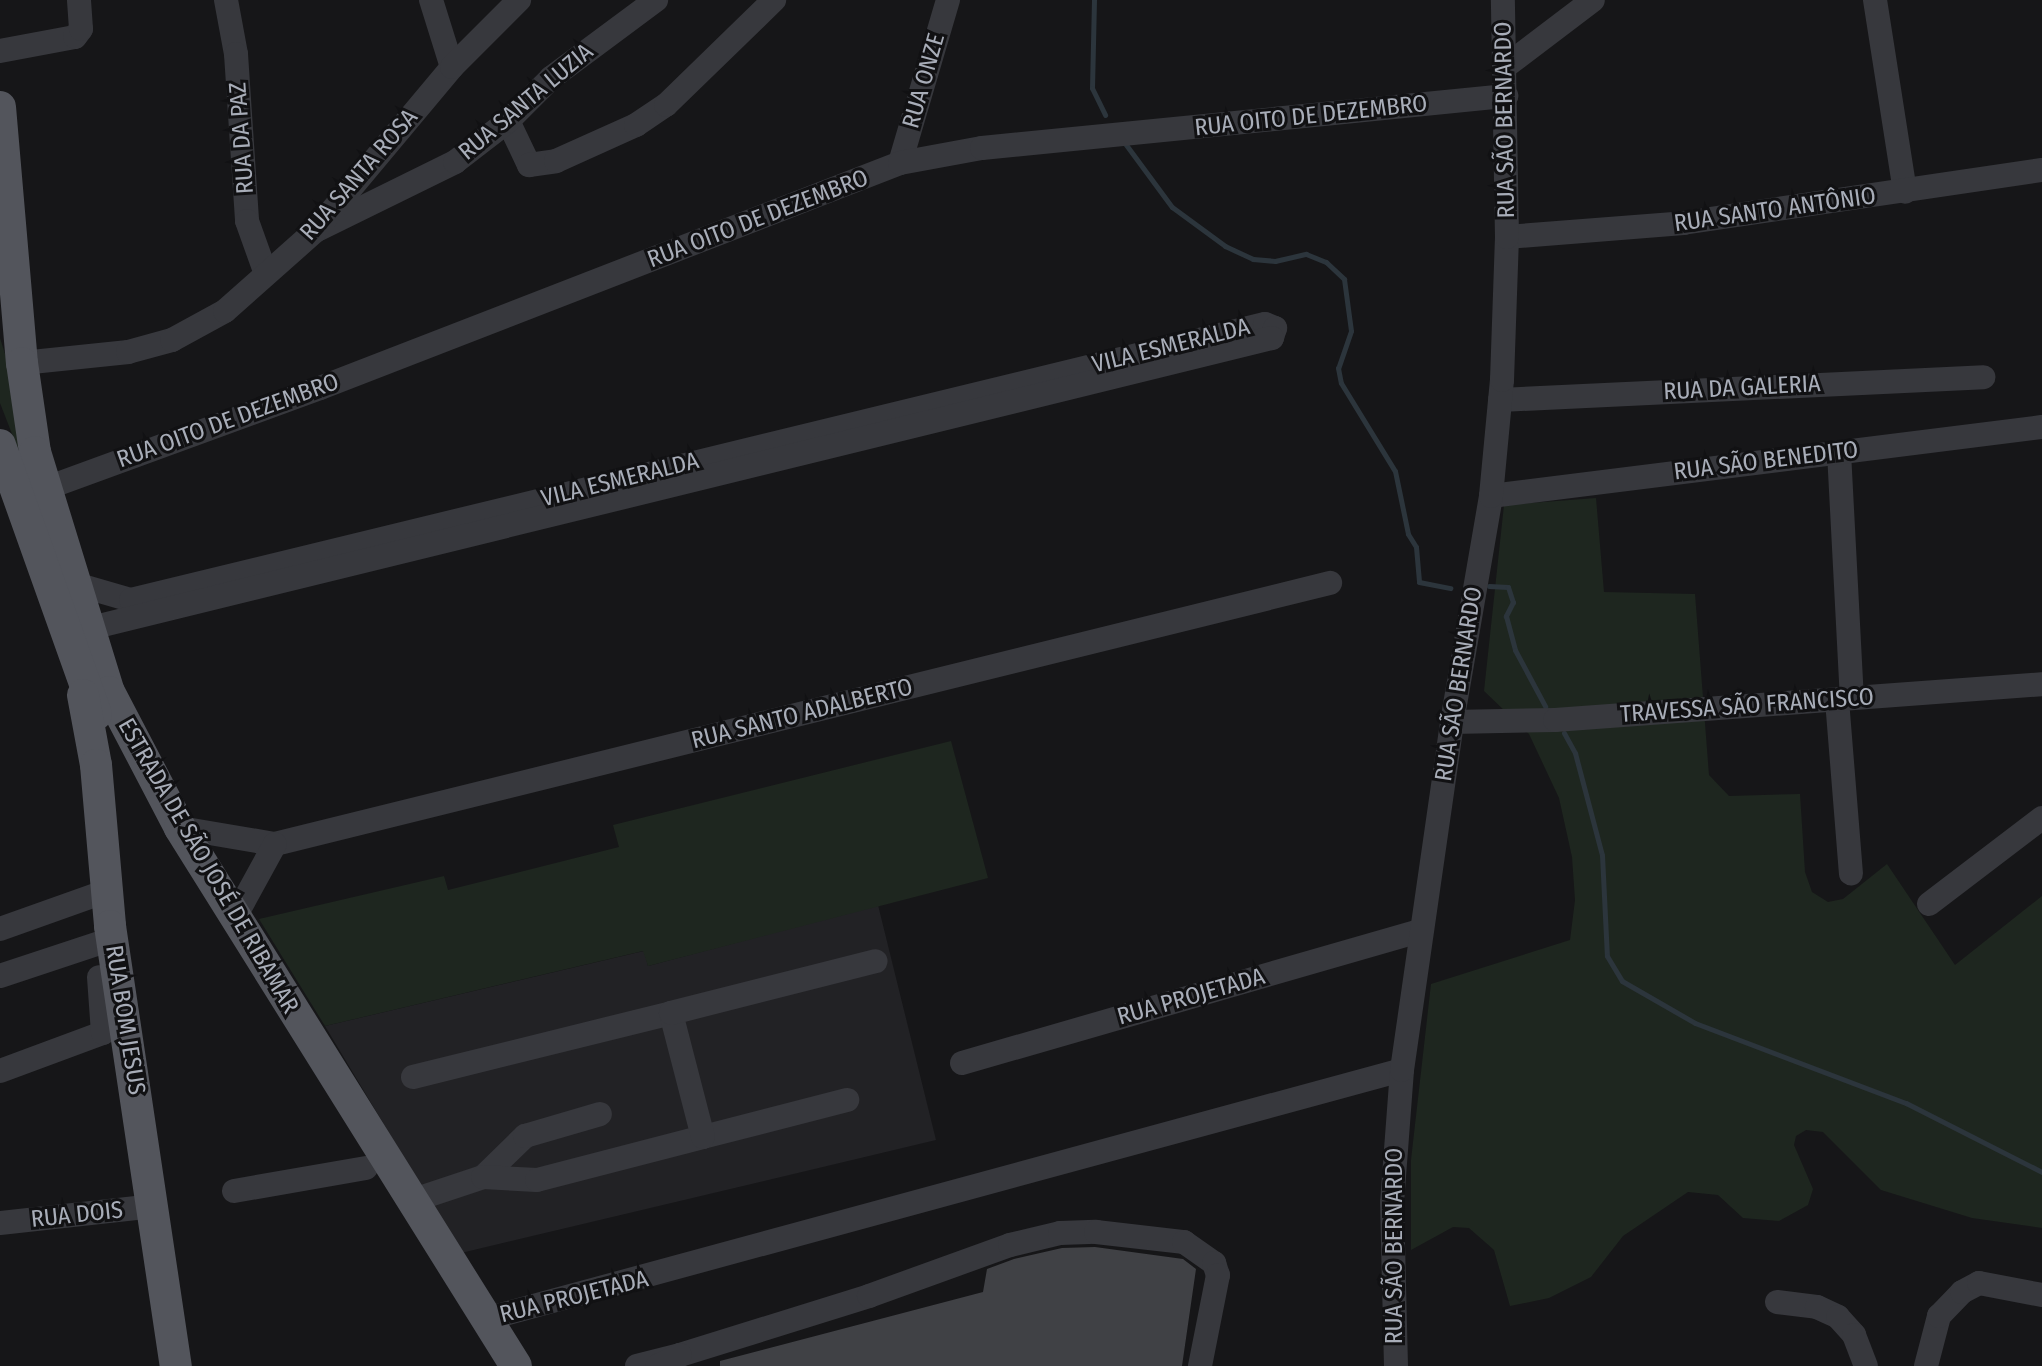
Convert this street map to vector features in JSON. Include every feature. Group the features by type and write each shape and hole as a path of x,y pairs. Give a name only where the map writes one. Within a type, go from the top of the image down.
{"main road":[{"name":"ESTRADA DE SÃO JOSÉ DE RIBAMAR","path":"0,122 23,373 44,489 86,629 114,703 180,828 516,1366"},
{"path":"0,318 12,337 23,373"},
{"name":"ESTRADA DE SÃO JOSÉ DE RIBAMAR","path":"0,445 78,673 157,828 491,1366"},
{"name":"RUA BOM JESUS","path":"78,673 96,765 113,939 176,1366"}],"street":[{"path":"0,51 75,37 81,29 79,0"},
{"name":"RUA DA PAZ","path":"226,0 236,54 247,221 267,274"},
{"path":"431,0 452,67"},
{"name":"RUA SANTA ROSA","path":"23,373 128,352 172,340 225,311 315,231 452,67 519,0"},
{"name":"RUA SANTA LUZIA","path":"315,231 456,162 508,121 551,78 656,0"},
{"path":"508,121 528,165 556,161 636,125 666,105 774,0"},
{"name":"RUA ONZE","path":"900,163 948,0"},
{"name":"RUA SÃO BERNARDO","path":"1396,1366 1392,1203 1402,1070 1452,722 1491,496 1500,400 1507,237 1503,0"},
{"path":"1506,66 1593,0"},
{"path":"1875,0 1905,192"},
{"name":"RUA OITO DE DEZEMBRO","path":"44,489 320,388 900,163 982,148 1506,96"},
{"name":"RUA SANTO ANTÔNIO","path":"1507,237 1683,223 2042,170"},
{"name":"VILA ESMERALDA","path":"86,629 293,569 1265,324 1275,328 1272,338 674,475"},
{"name":"RUA DA GALERIA","path":"1500,400 1983,377"},
{"name":"RUA SÃO BENEDITO","path":"1491,496 2042,427"},
{"path":"1839,452 1844,699 1852,873"},
{"name":"VILA ESMERALDA","path":"72,583 131,600 293,569"},
{"name":"RUA SANTO ADALBERTO","path":"180,828 275,844 1330,583"},
{"name":"TRAVESSA SÃO FRANCISCO","path":"1452,722 1555,720 2042,684"},
{"path":"1929,904 2042,818"},
{"path":"235,917 275,844"},
{"path":"0,929 107,891"},
{"name":"RUA PROJETADA","path":"962,1063 1420,931"},
{"path":"0,976 113,939"},
{"path":"413,1077 876,961"},
{"path":"0,1071 103,1033 99,977"},
{"path":"671,1013 703,1137"},
{"name":"RUA PROJETADA","path":"486,1319 663,1274 1402,1070"},
{"path":"411,1201 483,1177 537,1180 847,1100"},
{"path":"483,1177 525,1136 600,1114"},
{"path":"234,1191 366,1168"},
{"name":"RUA DOIS","path":"0,1223 154,1206"},
{"path":"637,1366 869,1296 1010,1245 1060,1234 1096,1232 1184,1242 1214,1263 1218,1275 1200,1366"},
{"path":"1926,1366 1939,1316 1962,1292 1979,1283 2042,1295"},
{"path":"1777,1302 1817,1307 1838,1317 1854,1335 1866,1366"},
{"path":"657,1366 680,1355"}],"shaded area":[{"path":"0,338 6,357 38,501 0,403"},
{"path":"1596,498 1604,592 1695,594 1709,775 1729,796 1800,794 1805,872 1812,892 1828,902 1843,899 1887,864 1955,965 2042,896 2042,1228 1972,1218 1881,1190 1823,1132 1806,1130 1796,1136 1794,1145 1813,1189 1808,1205 1779,1221 1743,1218 1718,1195 1688,1192 1623,1236 1591,1277 1549,1298 1510,1306 1494,1250 1469,1228 1453,1227 1411,1250 1411,1160 1431,984 1570,940 1575,900 1572,857 1559,798 1529,734 1484,691 1504,505"},
{"path":"951,741 988,878 648,966 643,951 325,1026 259,919 444,876 448,890 619,847 613,825"},
{"path":"878,905 936,1140 461,1253 325,1026 644,951 648,966"}],"building":[{"path":"1095,1247 1183,1259 1196,1269 1182,1366 720,1366 720,1361 983,1292 987,1269 1014,1259 1062,1248"}],"waterway":[{"path":"1094,0 1092,88 1105,115"},
{"path":"1124,142 1172,207 1225,246 1253,259 1275,261 1306,254 1326,262 1344,279 1351,331 1338,368 1341,383 1395,471 1408,534 1416,547 1419,582 1450,588"},
{"path":"1489,586 1508,587 1513,602 1506,616 1515,650 1545,706"},
{"path":"1564,733 1575,753 1602,855 1607,956 1622,981 1695,1023 1906,1103 2042,1172"}]}
